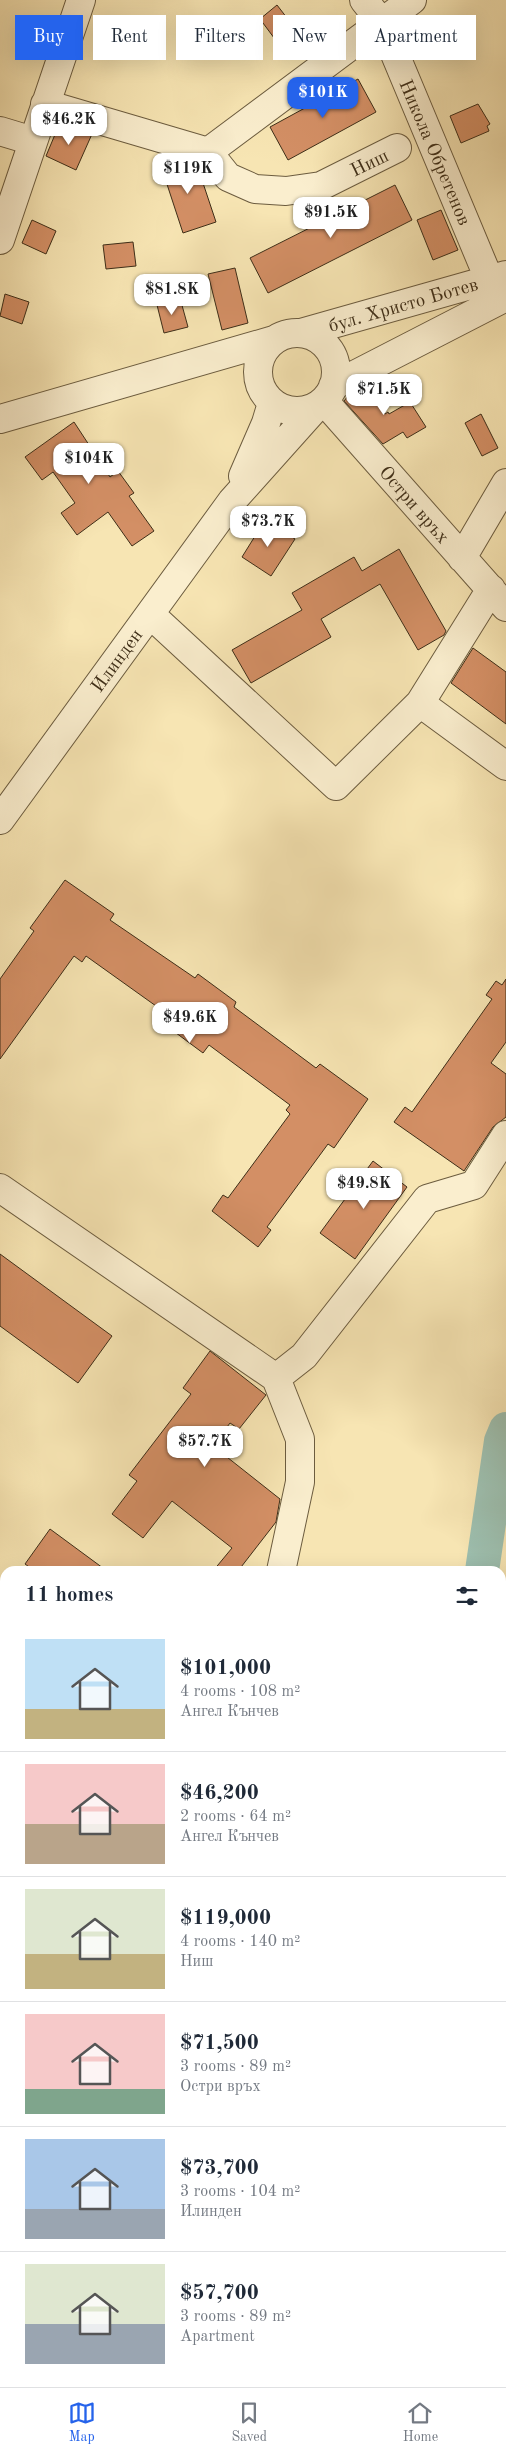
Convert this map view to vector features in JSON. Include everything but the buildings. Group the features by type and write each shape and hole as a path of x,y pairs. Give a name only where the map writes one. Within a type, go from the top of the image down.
{"street":[{"path":"0,240 81,0"},
{"name":"Никола Обретенов","path":"364,0 376,15"},
{"path":"392,15 412,0"},
{"path":"46,104 208,152 356,42"},
{"name":"Никола Обретенов","path":"399,60 500,284"},
{"path":"0,131 33,141"},
{"name":"Ниш","path":"208,152 228,177 256,189 286,192 321,186 397,148"},
{"name":"бул. Христо Ботев","path":"301,333 500,284"},
{"name":"бул. Христо Ботев","path":"325,398 500,284"},
{"path":"0,419 186,367 274,340 287,334 301,333 318,339 330,352 336,369 325,398 307,410 294,411 282,409 265,392 235,368 220,366 186,367"},
{"path":"265,392 257,370 260,358 274,340"},
{"name":"Илинден","path":"232,501 266,423 265,392"},
{"name":"Илинден","path":"0,820 232,501 325,398"},
{"name":"Остри връх","path":"325,398 498,598"},
{"path":"462,558 506,483"},
{"path":"150,614 336,786 420,703 498,598"},
{"path":"420,703 506,766"},
{"path":"276,1378 304,1356 428,1199 474,1184 506,1136"},
{"path":"0,1188 276,1378 300,1438 300,1482 282,1566"}],"waterway":[{"path":"483,1566 501,1441 506,1429"}]}
